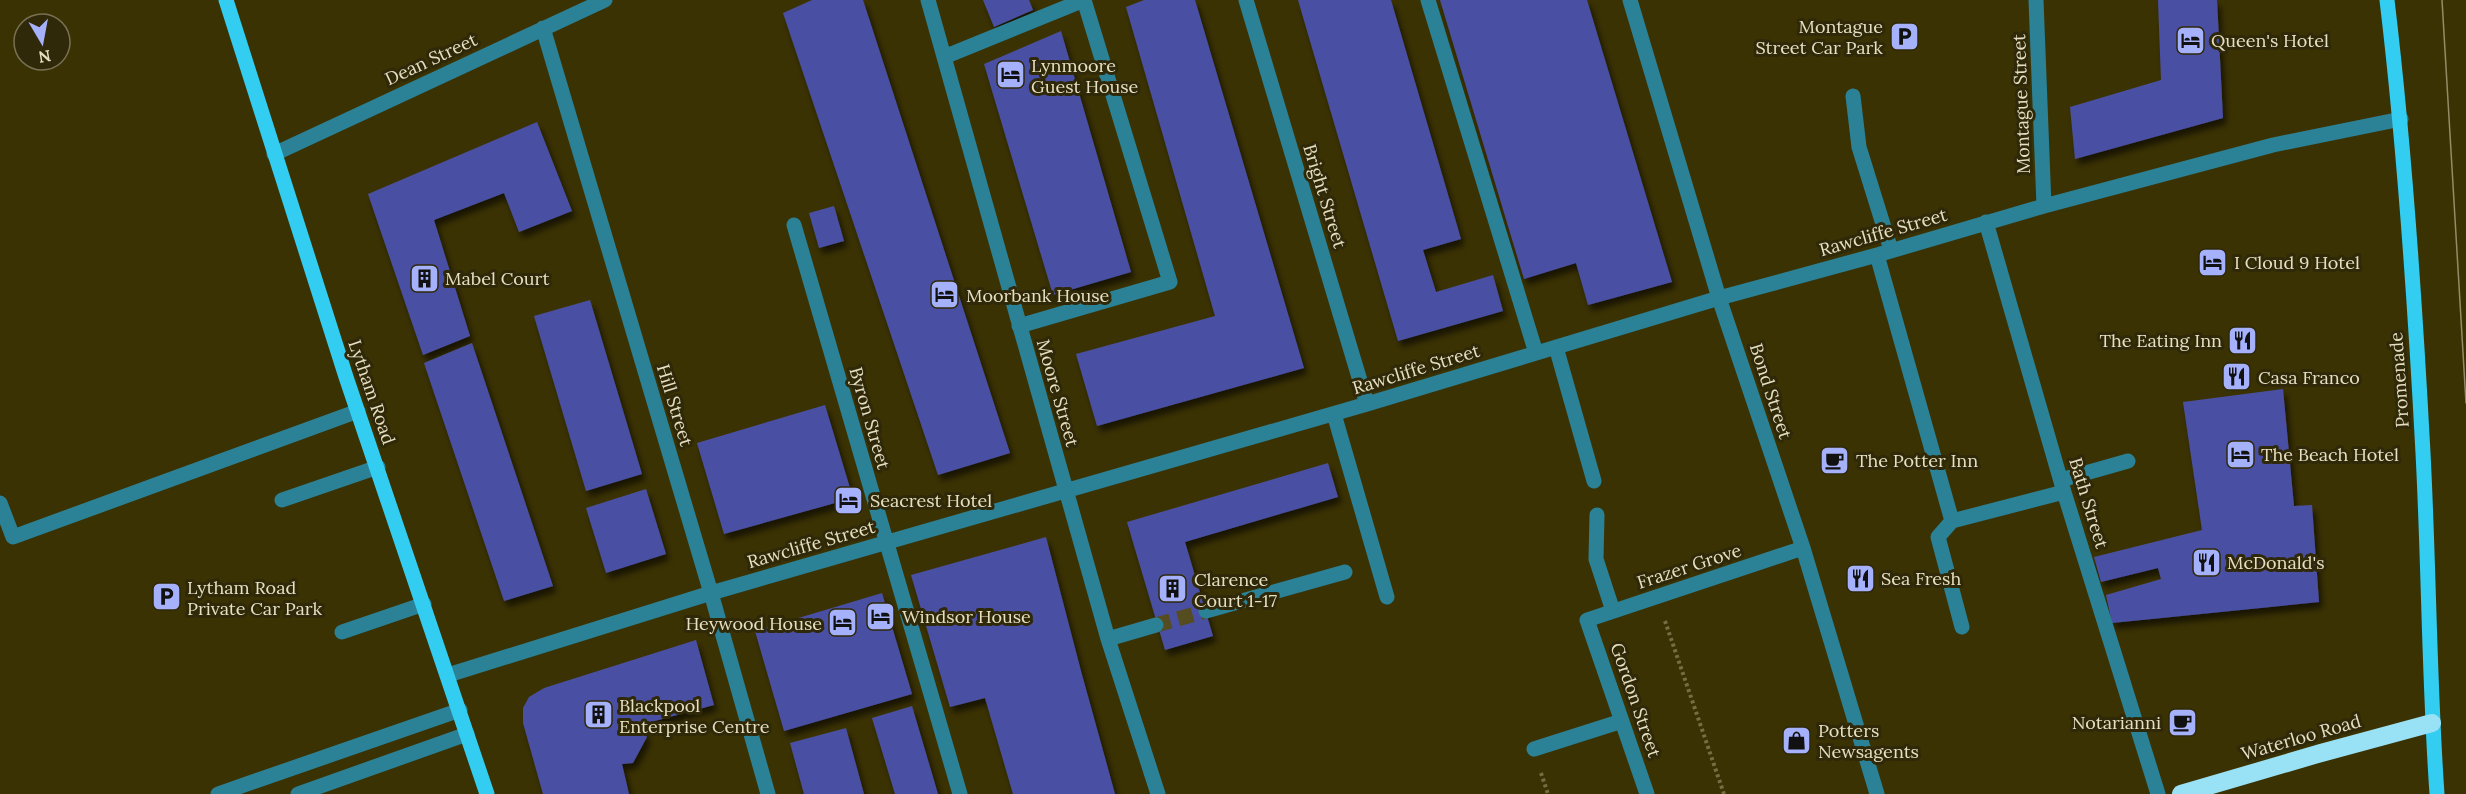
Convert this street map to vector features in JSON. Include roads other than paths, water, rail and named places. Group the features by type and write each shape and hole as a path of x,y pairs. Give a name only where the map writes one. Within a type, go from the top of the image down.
{"highway":[{"name":"Waterloo Road","path":"2181,794 2432,723"}],"main road":[{"name":"Lytham Road","path":"226,0 358,411 487,794"},
{"name":"Promenade","path":"2387,0 2401,118 2423,453 2432,723 2437,794"}],"street":[{"name":"Dean Street","path":"274,154 605,0"},
{"name":"Moore Street","path":"927,0 1108,639 1158,794"},
{"path":"944,57 1084,0 1170,282 1019,326"},
{"name":"Bright Street","path":"1246,0 1367,404"},
{"path":"1428,0 1536,353"},
{"name":"Bond Street","path":"1630,0 1719,298 1803,548 1877,794"},
{"name":"Montague Street","path":"2036,0 2044,206"},
{"name":"Hill Street","path":"543,28 711,593 768,794"},
{"path":"1853,96 1859,147 1952,521"},
{"name":"Rawcliffe Street","path":"448,675 711,593 1334,414 1719,298 1884,253 1986,222 2273,145 2401,118"},
{"name":"Bath Street","path":"1986,222 2063,486 2158,794"},
{"name":"Byron Street","path":"794,225 960,794"},
{"path":"1556,347 1594,481"},
{"path":"0,503 13,537 358,411"},
{"path":"1334,414 1387,597"},
{"path":"1962,627 1938,537 1952,521 2063,486 2128,461"},
{"path":"282,500 378,467"},
{"path":"1597,515 1596,559 1613,611"},
{"name":"Frazer Grove","path":"1587,620 1803,548"},
{"path":"1206,611 1345,572"},
{"path":"342,632 423,604"},
{"name":"Gordon Street","path":"1587,620 1647,794"},
{"path":"1108,639 1156,625"},
{"path":"218,794 460,710"},
{"path":"1534,749 1622,721"},
{"path":"297,794 467,734"}],"tunnel":[{"path":"1156,625 1206,611"}],"tram line":[{"path":"2442,0 2466,403"}],"place":[{"name":"Montague Street Car Park","path":"1904,36"},
{"name":"Queen's Hotel","path":"2190,40"},
{"name":"Lynmoore Guest House","path":"1010,75"},
{"name":"I Cloud 9 Hotel","path":"2213,262"},
{"name":"Mabel Court","path":"424,278"},
{"name":"Moorbank House","path":"945,295"},
{"name":"The Eating Inn","path":"2243,340"},
{"name":"Casa Franco","path":"2237,377"},
{"name":"The Beach Hotel","path":"2240,454"},
{"name":"The Potter Inn","path":"1835,460"},
{"name":"Seacrest Hotel","path":"849,500"},
{"name":"McDonald's","path":"2206,562"},
{"name":"Sea Fresh","path":"1860,578"},
{"name":"Clarence Court 1-17","path":"1173,589"},
{"name":"Lytham Road Private Car Park","path":"166,597"},
{"name":"Windsor House","path":"881,616"},
{"name":"Heywood House","path":"843,623"},
{"name":"Blackpool Enterprise Centre","path":"598,715"},
{"name":"Notarianni","path":"2182,722"},
{"name":"Potters Newsagents","path":"1797,740"}]}
